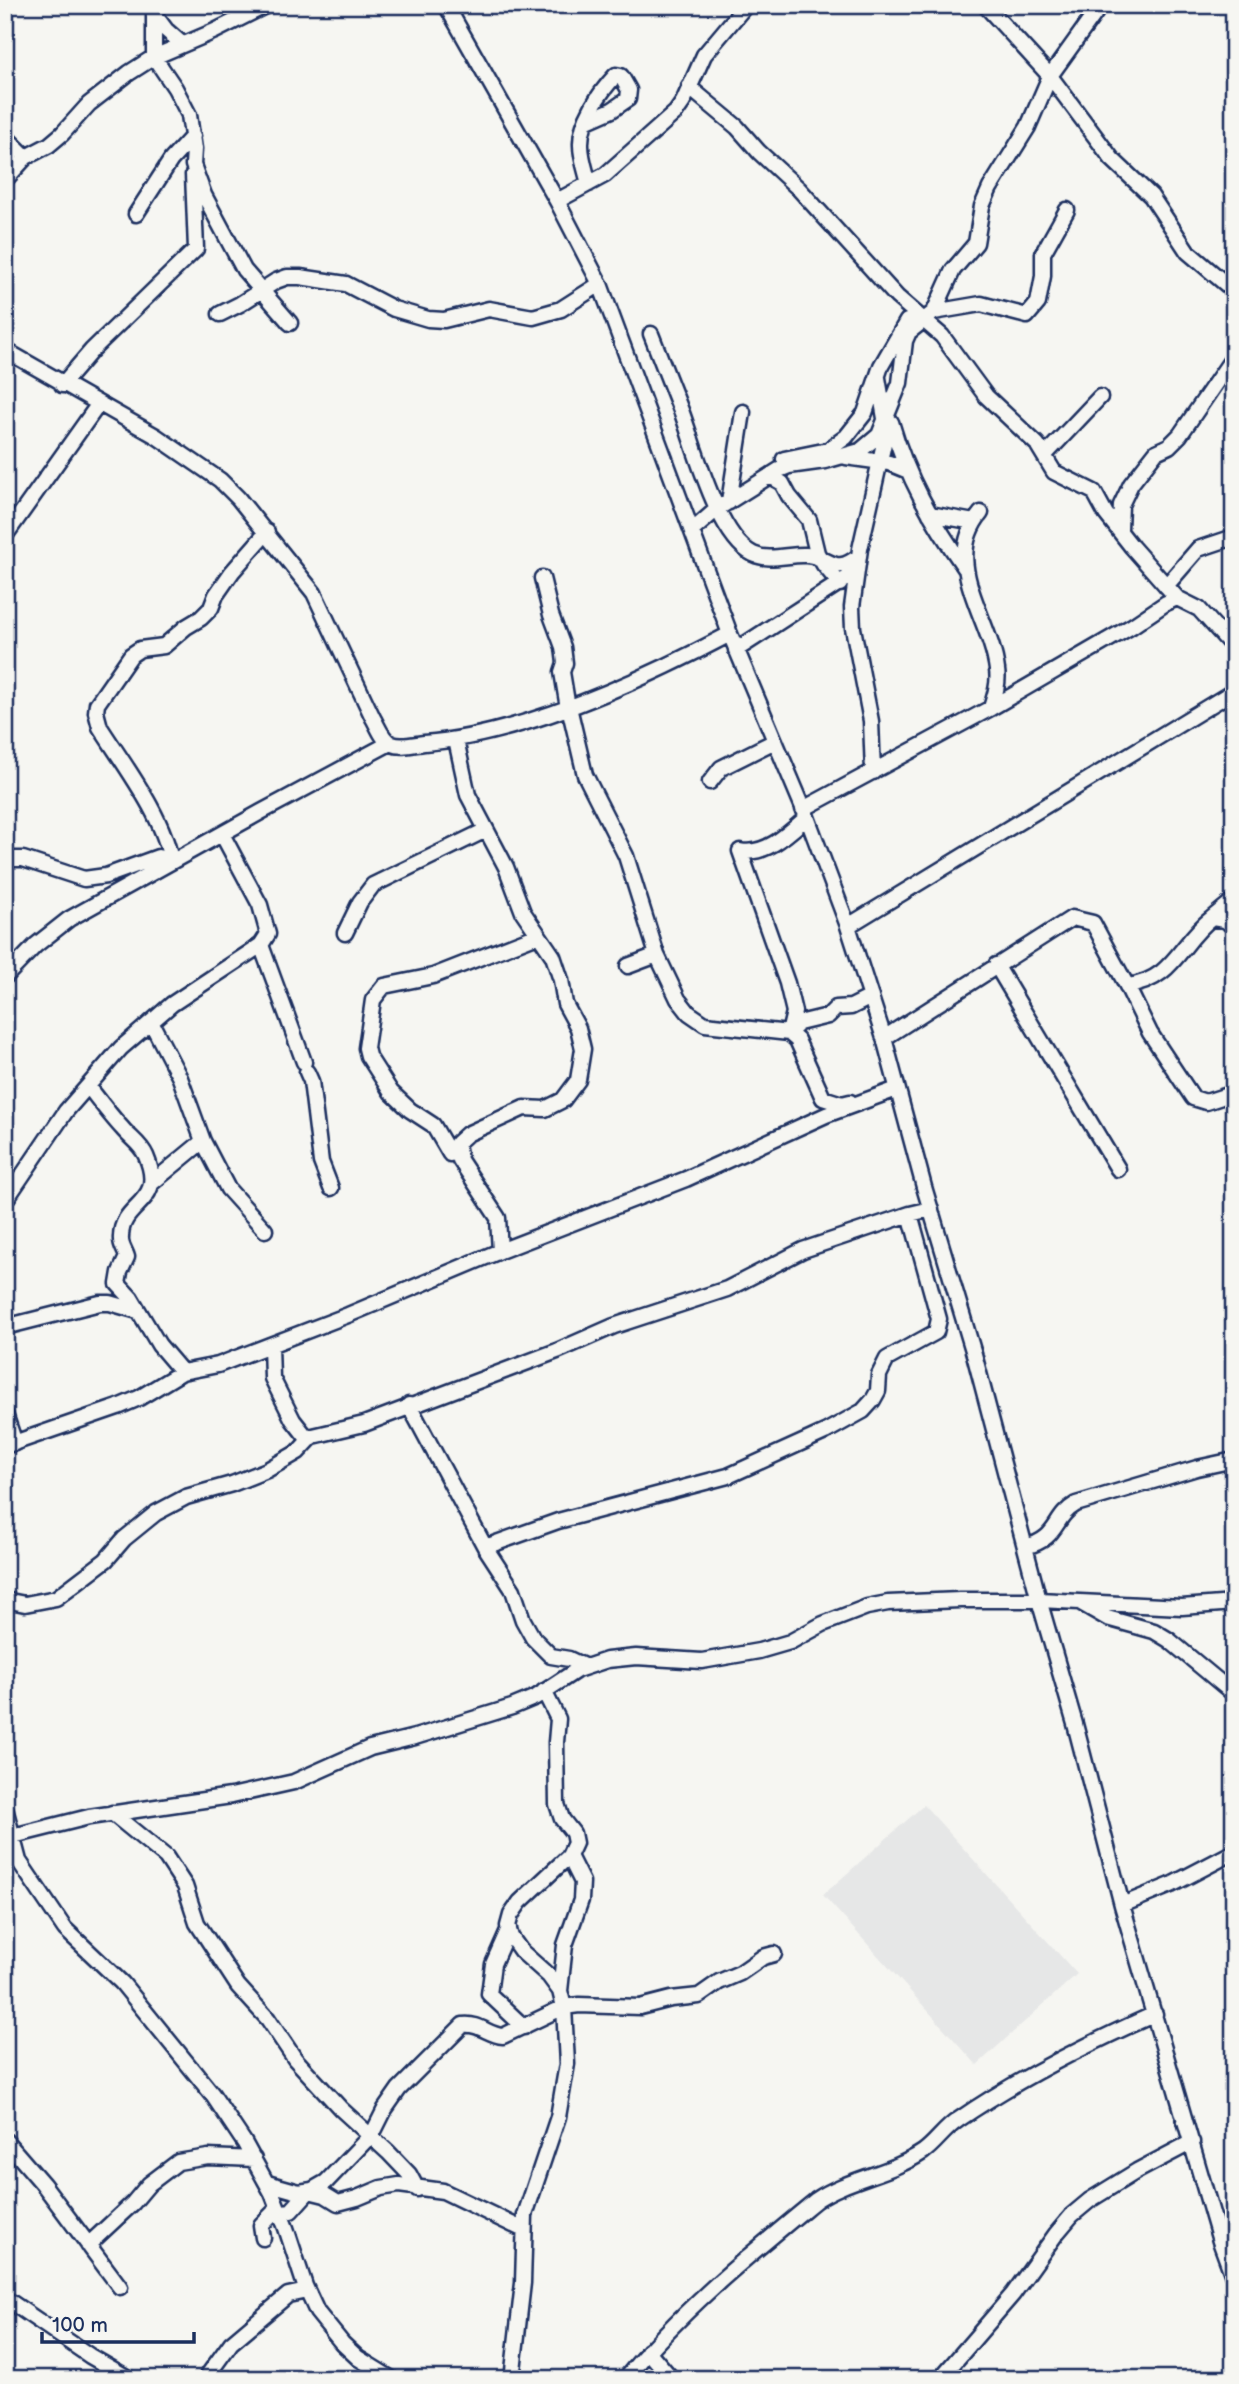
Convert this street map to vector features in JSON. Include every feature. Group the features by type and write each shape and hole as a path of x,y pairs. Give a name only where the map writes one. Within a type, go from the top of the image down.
{"street":[{"path":"5,180 26,157 62,134 89,104 129,73 155,57 267,5"},
{"path":"446,5 557,201 600,284 736,650 805,813 848,926 884,1038 974,1354 1122,1905 1220,2241 1234,2279"},
{"path":"985,5 1050,76 1112,159 1151,196 1188,252 1234,291"},
{"path":"728,502 769,475 789,466 843,457 869,445 879,435 900,383 905,341 909,332 924,315 953,270 976,243 982,206 990,188 1028,127 1050,76 1101,5"},
{"path":"557,201 605,175 676,112 684,102 704,55 744,7"},
{"path":"154,9 166,30 182,44"},
{"path":"62,384 92,350 196,249 192,186 193,136 189,115 155,57 154,9"},
{"path":"689,87 737,127 924,315 947,341 986,396 1037,444 1054,472 1094,492 1106,514 1132,548 1166,586 1177,598 1199,609 1234,648"},
{"path":"587,121 581,144 589,184"},
{"path":"5,136 26,157"},
{"path":"136,214 171,160 193,136"},
{"path":"193,165 204,195 244,270 290,323"},
{"path":"693,530 772,464 788,457 820,452 837,446 865,412 892,344 924,315 981,304 1027,316 1038,303 1043,276 1043,253 1067,210"},
{"path":"220,314 287,277 346,284 394,309 428,319 444,320 489,309 517,316 543,315 561,309 600,284"},
{"path":"651,334 728,502 738,541 756,555 774,558 807,555 840,567 859,556"},
{"path":"5,350 156,436 220,480 239,498 314,593 373,718 390,743 401,745 456,740 569,707 673,664 730,634"},
{"path":"1120,529 1121,505 1131,484 1156,452 1169,446 1180,435 1234,356"},
{"path":"878,378 906,470 930,514 966,569"},
{"path":"1045,455 1100,397"},
{"path":"5,536 98,405"},
{"path":"728,502 743,412"},
{"path":"873,772 871,721 853,628 856,572 888,417"},
{"path":"843,457 881,461 906,470"},
{"path":"769,475 782,483 809,520 821,559 840,584"},
{"path":"930,514 978,518 967,536 966,569 992,644 998,671 998,683 991,708"},
{"path":"171,862 168,846 156,818 100,727 97,704 131,655 140,649 162,648 211,608 216,595 232,572 267,532"},
{"path":"1166,586 1198,549 1234,537"},
{"path":"736,650 856,572"},
{"path":"542,578 551,615 564,647 565,663 562,671 585,775 626,856 657,955 678,999 689,1013 705,1024 789,1033 797,1040 823,1098 842,1104 869,1099"},
{"path":"789,1033 794,1012 787,983 740,851 748,853 780,841 805,813 873,772 991,708 1177,598"},
{"path":"848,926 1234,691"},
{"path":"456,740 468,795 506,867 523,912 550,951 558,969 565,1004 578,1028 583,1049 578,1080 564,1100 551,1107 524,1108 467,1134 457,1143 460,1160 498,1218 500,1251"},
{"path":"709,782 721,768 775,741"},
{"path":"5,977 36,945 69,919 390,743"},
{"path":"345,933 360,902 373,885 486,830"},
{"path":"5,1201 65,1111 121,1048 172,1004 261,945 268,934 260,905 222,834"},
{"path":"5,859 23,859 84,879 106,876 158,857 171,862"},
{"path":"1127,986 1142,984 1165,970 1212,918 1234,901"},
{"path":"884,1038 1072,918 1084,919 1093,923 1150,1033 1194,1098 1206,1102 1234,1093"},
{"path":"1212,918 1225,920 1234,927"},
{"path":"450,1154 433,1125 396,1098 368,1056 366,1048 373,1000 384,986 433,976 538,935"},
{"path":"261,945 311,1081 321,1162 331,1188"},
{"path":"628,966 657,955"},
{"path":"996,965 1118,1169"},
{"path":"789,1033 799,1023 828,1016 841,1006 850,1007 871,997"},
{"path":"151,1022 180,1077 203,1141 228,1189 265,1230"},
{"path":"88,1086 140,1145 148,1160 152,1184"},
{"path":"5,1415 10,1444 118,1407 139,1398 182,1372 218,1364 271,1345 500,1251 686,1179 826,1115 897,1089"},
{"path":"182,1372 159,1345 129,1295 118,1284 127,1257 120,1234 128,1215 147,1197 152,1184 203,1141"},
{"path":"5,1600 24,1604 56,1598 106,1560 124,1539 156,1513 186,1497 232,1484 267,1470 298,1451 308,1440 363,1424 557,1351 614,1326 727,1289 767,1266 803,1250 931,1209"},
{"path":"485,1547 558,1521 728,1476 825,1432 863,1410 878,1391 879,1375 887,1359 936,1332 939,1325 910,1214"},
{"path":"5,1327 100,1303 138,1311"},
{"path":"271,1345 272,1378 298,1427 308,1440"},
{"path":"409,1405 485,1547 513,1590 523,1620 533,1638 552,1656 569,1659 586,1667"},
{"path":"1025,1548 1049,1536 1065,1512 1076,1504 1197,1468 1234,1460"},
{"path":"8,1837 112,1813 231,1796 294,1782 370,1748 499,1712 586,1667 621,1657 702,1661 759,1651 790,1642 848,1614 888,1603 1039,1600 1182,1607 1234,1603"},
{"path":"1081,1603 1107,1618 1154,1631 1170,1640 1234,1694"},
{"path":"524,2027 489,1994 493,1964 512,1915 520,1902 569,1856 575,1838 558,1811 558,1719 544,1691"},
{"path":"5,1808 8,1837 23,1869 65,1929 110,1970 145,2011 212,2094 254,2159 280,2212 317,2312 358,2358 392,2379"},
{"path":"112,1813 166,1857 185,1886 197,1923 238,1986 268,2019 295,2059 341,2109 409,2174 416,2188"},
{"path":"1122,1905 1180,1880 1234,1852"},
{"path":"512,2379 522,2299 526,2207 558,2117 566,2073 564,2007 560,1991 565,1945 581,1900 582,1882 569,1856"},
{"path":"509,1928 514,1943 549,1976 560,1991"},
{"path":"263,2238 261,2225 273,2213 291,2211 309,2191 326,2182 371,2135 400,2089 463,2025 473,2024 496,2036 503,2036 564,2007 640,2007 671,1999 699,1996 763,1957 774,1954"},
{"path":"625,2379 696,2301 823,2196 923,2152 949,2126 1006,2090 1103,2037 1155,2014"},
{"path":"5,2140 43,2184 120,2287"},
{"path":"940,2379 1013,2294 1072,2215 1090,2200 1137,2171 1192,2142"},
{"path":"88,2245 133,2203 149,2184 178,2162 208,2157 254,2159"},
{"path":"267,2183 292,2191 325,2195 338,2203 381,2188 399,2185 443,2191 524,2230"},
{"path":"205,2379 231,2343 288,2295 307,2291"},
{"path":"5,2298 90,2356 130,2379"},
{"path":"648,2351 673,2379"}],"shaded area":[{"path":"924,1805 1077,1974 977,2065 823,1895"}]}
